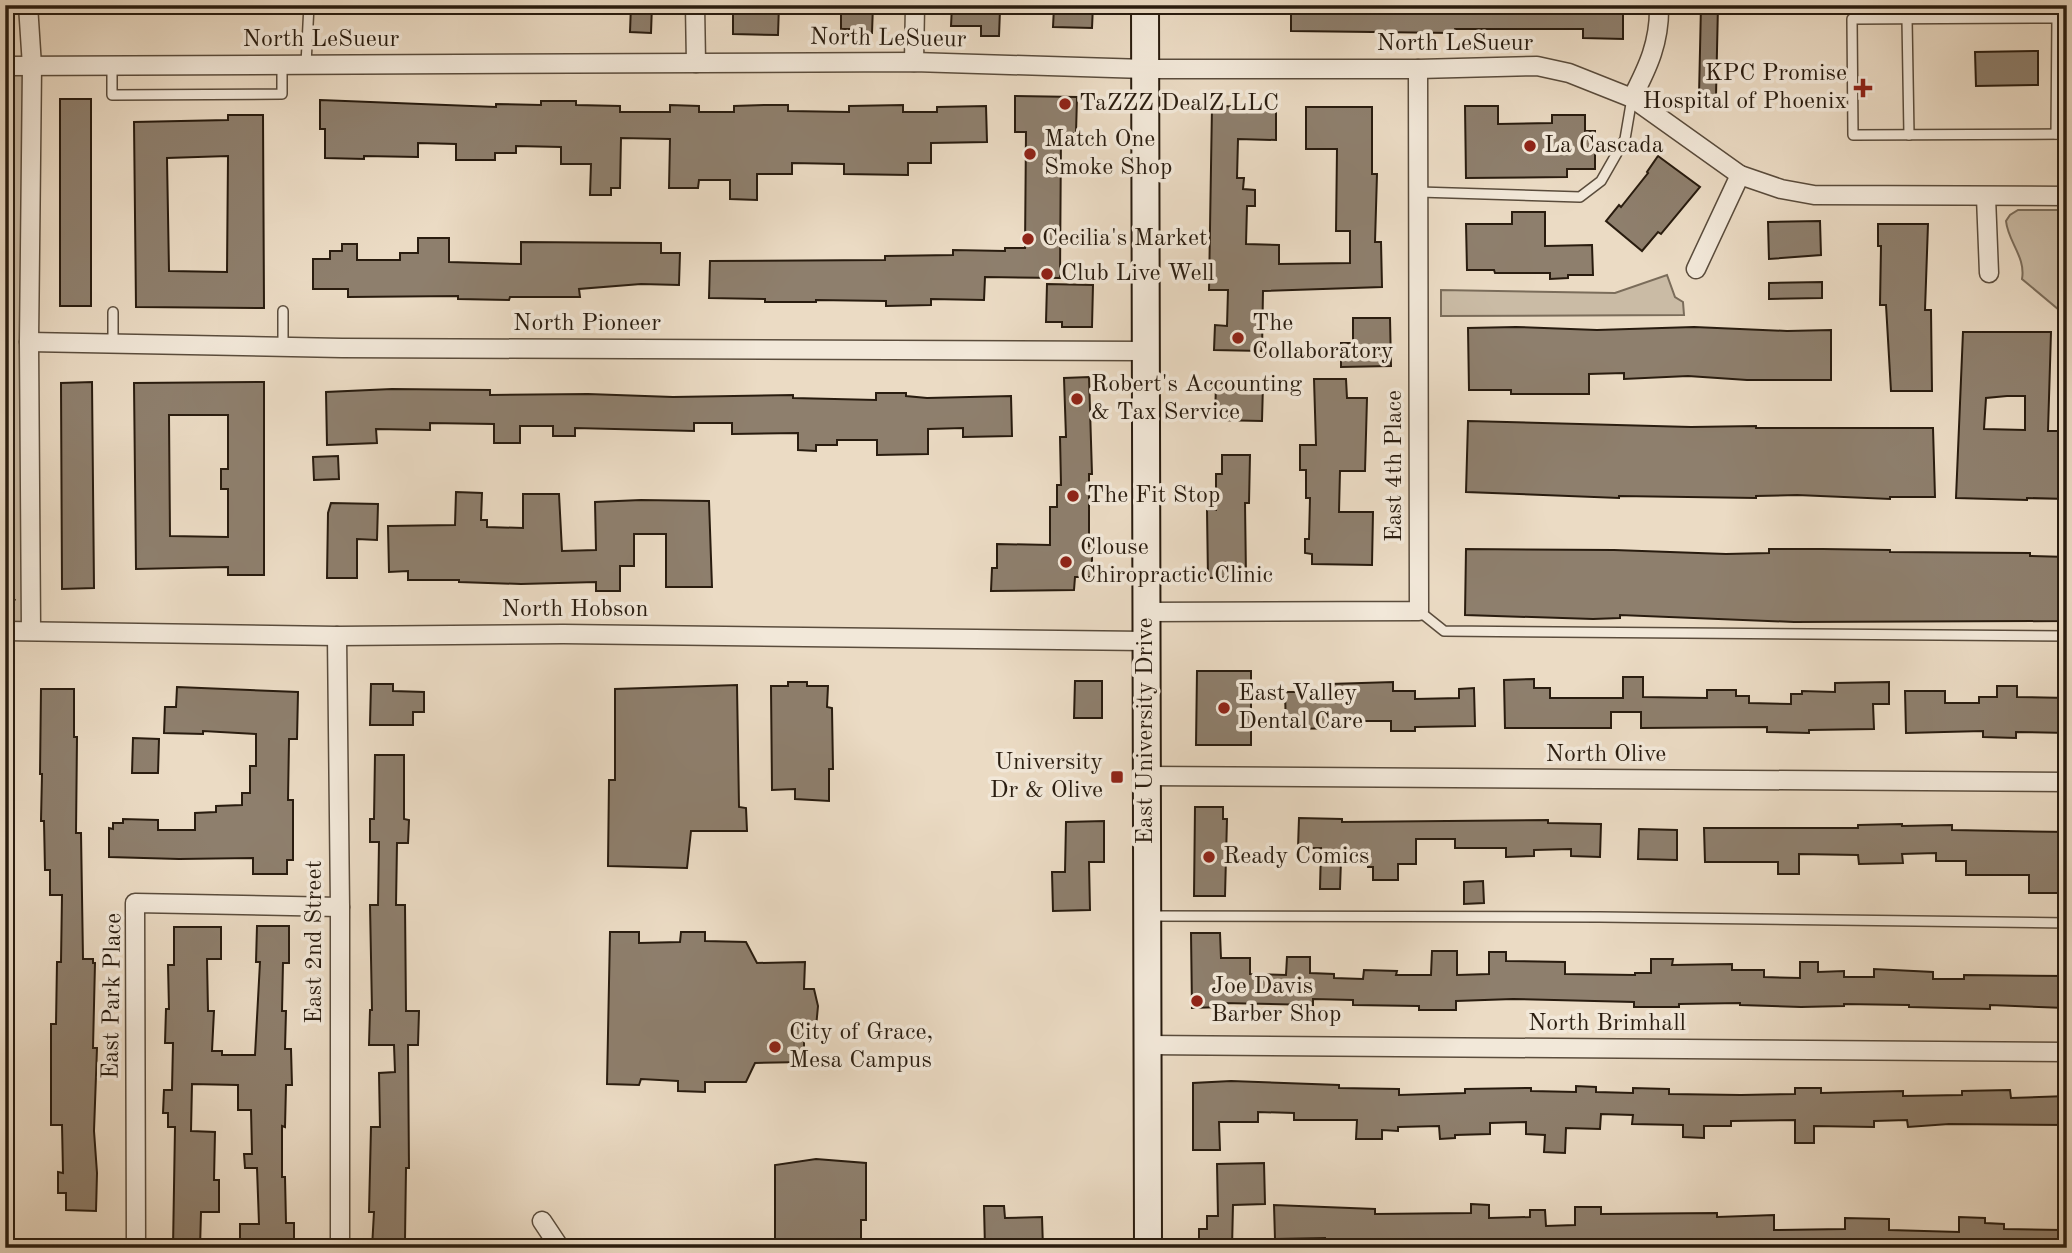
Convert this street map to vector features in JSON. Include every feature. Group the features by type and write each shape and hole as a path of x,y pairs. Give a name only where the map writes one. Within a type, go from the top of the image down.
{"main road":[{"name":"East University Drive","path":"1145,5 1148,1248"}],"street":[{"path":"27,5 32,66 29,342 31,631"},
{"path":"695,5 696,63"},
{"path":"914,62 915,5"},
{"path":"1632,98 1651,61 1659,24 1659,5"},
{"name":"North LeSueur","path":"5,66 914,62 1145,69 1538,66 1588,80 1632,98 1740,175 1781,189 1814,195 2067,197"},
{"name":"East 4th Place","path":"1418,69 1419,611"},
{"path":"1696,269 1740,175"},
{"path":"1986,197 1989,273"},
{"name":"North Pioneer","path":"29,342 283,347 1144,351"},
{"path":"1145,612 1419,611"},
{"name":"North Hobson","path":"5,631 1145,641"},
{"name":"East 2nd Street","path":"337,636 340,1248"},
{"name":"North Olive","path":"1146,776 2067,782"},
{"name":"East Park Place","path":"136,1248 135,903 340,907"},
{"name":"North Brimhall","path":"1147,1045 2067,1052"},
{"path":"542,1221 560,1248"}],"lane":[{"path":"306,64 309,5"},
{"path":"2057,5 2062,134 1853,135 1852,19 2057,18"},
{"path":"1907,19 1909,135"},
{"path":"112,66 112,95 282,94 282,64"},
{"path":"1419,192 1580,197 1601,181 1625,139 1632,98"},
{"path":"113,312 113,344"},
{"path":"283,312 283,347"},
{"path":"1419,611 1444,631 2067,636"},
{"path":"1146,916 1600,917 2067,923"}],"shaded area":[{"path":"5,66 32,66 31,630 5,631"},
{"path":"2018,210 2067,210 2067,404 2064,404 2065,315 2022,279 2023,271 2006,221"},
{"path":"1667,275 1675,297 1683,302 1684,315 1441,316 1441,290 1615,293"}],"building":[{"path":"631,5 652,5 651,33 630,32"},
{"path":"733,5 779,5 778,35 733,34"},
{"path":"849,5 873,5 872,33 841,29 841,11 849,11"},
{"path":"952,5 983,5 982,9 1000,10 999,36 981,36 981,26 951,26"},
{"path":"1093,5 1092,28 1053,27 1054,7"},
{"path":"1623,5 1623,39 1583,38 1583,29 1455,29 1454,33 1291,31 1291,6"},
{"path":"1701,5 1718,5 1716,96 1699,96"},
{"path":"2038,51 2038,85 1976,86 1975,52"},
{"path":"1015,96 1077,97 1076,133 1061,133 1060,278 985,277 984,300 931,299 931,305 886,306 886,301 765,302 765,299 709,298 710,261 885,260 885,256 953,255 953,250 1005,251 1005,248 1025,248 1026,132 1015,132"},
{"path":"60,99 91,99 91,306 60,306"},
{"path":"320,100 496,107 496,104 541,105 541,101 576,101 576,105 620,106 620,112 670,112 670,105 699,106 699,112 734,112 734,106 764,105 788,105 788,111 849,112 849,106 903,105 903,112 937,112 937,107 986,106 987,142 931,143 931,163 908,163 908,175 844,174 844,164 792,163 792,174 757,174 757,200 730,199 730,180 699,180 698,188 669,188 670,139 621,138 620,188 611,188 611,195 590,195 591,164 561,164 561,147 516,146 516,153 495,153 495,160 456,160 456,144 418,143 418,157 325,158 325,129 320,129"},
{"path":"1212,106 1276,107 1276,140 1238,139 1237,178 1244,178 1243,189 1255,190 1255,206 1247,206 1246,244 1279,245 1279,264 1350,263 1350,231 1336,231 1337,149 1306,149 1306,107 1372,107 1372,174 1377,174 1375,242 1381,242 1382,287 1263,291 1262,351 1214,350 1215,325 1227,326 1228,290 1209,290"},
{"name":"La Cascada","path":"1465,106 1498,106 1498,124 1552,123 1552,115 1585,115 1585,131 1595,131 1595,169 1567,169 1567,177 1466,178"},
{"path":"228,115 263,115 264,308 136,307 134,122 228,120","holes":["228,156 227,272 169,271 167,158"]},
{"path":"1658,156 1700,187 1661,234 1658,232 1642,251 1606,221 1619,205 1621,207"},
{"path":"1512,212 1545,212 1545,246 1592,245 1593,275 1568,275 1568,278 1550,279 1550,273 1467,270 1466,224 1512,224"},
{"path":"1820,221 1821,255 1769,259 1768,222"},
{"path":"1878,224 1928,224 1925,310 1931,310 1932,391 1891,391 1886,305 1880,305 1881,246 1878,246"},
{"path":"418,238 449,238 449,262 521,264 521,242 661,243 661,253 680,253 679,285 641,284 579,289 580,297 510,297 509,300 458,299 458,296 348,297 348,289 313,289 313,259 330,259 330,251 342,251 342,244 357,244 357,260 400,260 400,253 418,253"},
{"path":"1822,282 1822,298 1769,299 1769,283"},
{"path":"1047,284 1093,285 1092,327 1062,327 1062,322 1046,322"},
{"path":"1353,318 1390,318 1391,366 1341,367 1341,343 1353,343"},
{"path":"1694,327 1831,330 1831,380 1747,380 1688,376 1624,379 1624,373 1589,374 1589,394 1511,394 1511,390 1469,390 1468,328 1597,330"},
{"path":"1963,332 2051,332 2048,431 2067,431 2067,499 1956,498","holes":["2025,396 2025,430 1984,429 1986,398"]},
{"path":"1089,377 1092,474 1089,474 1089,546 1092,546 1092,577 1075,577 1074,590 991,591 992,568 997,568 997,544 1050,545 1050,507 1057,507 1057,485 1061,485 1060,437 1066,437 1064,378"},
{"path":"1314,379 1346,379 1347,398 1367,398 1365,471 1340,471 1339,512 1373,512 1372,565 1312,564 1312,554 1305,553 1305,539 1309,539 1310,498 1306,498 1306,470 1300,470 1300,445 1316,445"},
{"path":"92,382 94,588 62,589 61,383"},
{"path":"264,382 264,575 228,575 228,567 136,569 134,383","holes":["169,415 228,415 228,469 221,469 221,489 228,489 228,537 170,536"]},
{"path":"1216,383 1263,384 1262,421 1215,420"},
{"path":"392,389 490,390 490,395 793,395 793,398 876,400 876,393 906,393 906,396 927,398 1011,396 1012,436 963,437 963,428 928,429 928,454 877,455 877,440 837,440 837,445 816,445 816,451 798,450 798,433 732,434 732,423 694,423 694,431 575,428 575,436 553,436 553,426 520,426 520,443 494,443 494,424 430,423 430,430 376,429 377,443 327,445 326,392"},
{"path":"1468,421 1756,428 1933,428 1935,497 1890,499 1797,495 1756,498 1619,498 1466,492"},
{"path":"1222,455 1250,455 1249,503 1245,503 1246,577 1208,578 1207,510 1216,510 1216,474 1222,474"},
{"path":"338,456 339,479 314,480 313,457"},
{"path":"456,492 482,493 481,520 487,520 487,527 523,528 523,494 559,494 562,551 596,550 595,502 709,501 712,587 666,587 666,534 634,534 634,566 620,566 620,591 596,591 596,582 521,584 408,580 408,571 389,572 388,526 455,525"},
{"path":"331,503 378,504 377,540 357,539 357,578 327,578 328,513"},
{"path":"1466,549 1726,554 1769,553 1769,549 1823,549 2030,553 2030,556 2067,557 2067,621 1794,622 1620,615 1620,618 1593,619 1465,615"},
{"name":"East Valley Dental Care","path":"1197,671 1251,671 1251,745 1196,745"},
{"path":"1623,677 1643,677 1643,697 1707,698 1707,690 1736,690 1736,696 1749,696 1749,703 1791,704 1791,694 1802,694 1802,691 1835,692 1835,683 1889,682 1889,704 1873,704 1874,729 1809,730 1809,733 1767,732 1767,727 1641,728 1641,712 1611,712 1611,728 1505,728 1504,680 1534,679 1534,688 1550,688 1550,698 1623,698"},
{"path":"1075,681 1102,681 1102,718 1074,718"},
{"path":"788,682 828,686 827,707 832,708 833,769 829,769 829,801 795,799 795,789 772,790 771,686 788,686"},
{"path":"1393,682 1393,691 1415,691 1415,699 1459,698 1459,689 1474,688 1475,726 1415,727 1415,731 1391,731 1391,721 1347,721 1348,728 1286,729 1285,692 1331,692 1330,684"},
{"path":"371,684 393,684 393,691 424,692 424,712 413,712 413,725 370,725"},
{"path":"737,685 739,807 746,808 747,831 691,831 687,868 608,866 609,780 615,780 615,689"},
{"path":"1997,686 2017,686 2017,697 2067,698 2067,733 2016,732 2016,738 1983,737 1983,731 1906,733 1905,691 1945,691 1945,703 1979,703 1979,697 1997,697"},
{"path":"177,687 298,692 297,739 289,739 288,800 293,800 293,860 287,860 287,874 253,874 253,858 109,857 109,828 113,829 113,823 123,823 123,819 158,820 158,830 195,830 195,813 216,812 216,806 242,805 242,793 250,793 250,766 256,766 256,734 203,731 203,734 164,733 165,707 176,707"},
{"path":"41,689 74,689 74,737 77,737 76,833 81,833 83,959 93,959 95,963 93,1048 97,1048 94,1131 96,1211 66,1210 66,1193 58,1193 58,1172 63,1173 62,1125 51,1125 51,1024 56,1024 57,962 61,962 62,895 50,895 50,870 45,870 44,821 41,821"},
{"path":"133,738 159,739 158,773 132,773"},
{"path":"375,755 404,755 404,819 409,820 408,843 397,843 396,905 405,905 406,1011 419,1011 418,1045 408,1045 409,1168 406,1168 405,1240 397,1240 397,1248 372,1248 374,1212 369,1212 371,1127 380,1127 379,1073 395,1072 394,1045 369,1045 372,1010 370,905 378,905 379,842 370,842 370,819 374,819"},
{"name":"Ready Comics","path":"1195,807 1223,807 1223,819 1227,819 1225,896 1194,896"},
{"path":"1299,818 1342,819 1342,822 1548,820 1548,823 1601,824 1600,857 1571,856 1571,849 1534,850 1534,856 1506,857 1506,848 1455,848 1455,839 1416,839 1416,864 1398,864 1398,880 1373,880 1373,867 1368,867 1368,860 1341,860 1340,889 1320,889 1321,848 1298,848"},
{"path":"1104,821 1104,862 1089,862 1090,910 1053,911 1052,872 1065,872 1066,822"},
{"path":"1858,825 1952,825 1952,830 2067,832 2067,893 2029,893 2029,875 1966,875 1966,861 1936,861 1936,853 1902,854 1903,863 1859,864 1858,855 1799,854 1799,874 1778,874 1778,862 1705,862 1704,828 1858,828"},
{"path":"1639,829 1677,830 1677,860 1638,859"},
{"path":"1483,881 1484,903 1464,904 1464,882"},
{"path":"257,926 289,926 289,963 283,963 282,1011 286,1011 285,1049 291,1049 292,1085 286,1085 285,1127 282,1126 282,1177 285,1177 286,1223 294,1223 294,1248 240,1248 240,1224 259,1224 257,1168 245,1168 244,1154 252,1154 251,1110 238,1110 238,1085 192,1084 191,1131 215,1132 214,1180 219,1180 219,1212 201,1212 200,1248 173,1248 175,1127 168,1127 168,1113 163,1113 164,1090 172,1090 173,1043 165,1043 166,1009 169,1009 168,965 174,965 174,927 221,927 221,959 207,959 208,1011 214,1011 212,1051 222,1051 222,1055 255,1055 260,962 256,962"},
{"path":"610,932 639,932 639,943 680,942 681,932 705,932 705,941 746,942 757,963 805,962 804,989 814,989 818,1006 815,1038 804,1037 804,1062 755,1063 746,1082 705,1082 705,1092 678,1091 678,1081 641,1079 639,1085 607,1084"},
{"path":"1191,933 1220,933 1221,958 1250,958 1250,974 1286,975 1287,957 1310,957 1310,973 1334,974 1334,978 1363,979 1364,970 1397,971 1396,975 1431,975 1432,951 1457,951 1457,975 1489,974 1489,952 1506,952 1506,961 1565,962 1565,974 1651,973 1651,959 1673,959 1672,965 1732,964 1732,970 1764,970 1764,977 1800,978 1800,962 1818,962 1818,972 1844,971 1844,977 1874,977 1874,969 1933,972 1933,979 1964,979 1964,975 2066,976 2065,1008 1990,1005 1990,1009 1844,1004 1801,1007 1740,1003 1634,1007 1634,1002 1513,999 1456,1001 1456,1010 1419,1010 1419,1006 1353,1005 1353,1000 1313,999 1313,1005 1222,1003 1222,1007 1192,1008"},
{"path":"1231,1081 1399,1089 1399,1095 1465,1093 1465,1089 1531,1088 1531,1091 1576,1092 1576,1086 1596,1087 1596,1092 1633,1093 1633,1088 1669,1089 1669,1094 1741,1095 1795,1094 1795,1088 1821,1088 1821,1093 1903,1091 1903,1096 1962,1095 1962,1091 2010,1090 2011,1098 2067,1096 2067,1125 1949,1124 1908,1127 1907,1120 1874,1121 1874,1127 1814,1126 1814,1143 1795,1143 1795,1120 1731,1121 1731,1126 1704,1126 1704,1138 1683,1137 1683,1125 1632,1124 1633,1115 1601,1114 1600,1129 1566,1128 1565,1153 1544,1152 1545,1135 1526,1134 1526,1122 1490,1123 1490,1134 1455,1135 1455,1138 1440,1139 1439,1126 1398,1127 1398,1131 1382,1130 1382,1139 1356,1139 1357,1120 1294,1120 1294,1113 1258,1112 1258,1122 1219,1122 1220,1150 1193,1150 1193,1083"},
{"path":"816,1159 866,1163 866,1220 861,1220 861,1248 775,1248 775,1165"},
{"path":"1264,1163 1265,1204 1233,1205 1232,1248 1199,1248 1199,1229 1207,1229 1207,1216 1218,1216 1217,1164"},
{"path":"1471,1204 1489,1205 1489,1218 1530,1217 1530,1210 1545,1210 1546,1226 1575,1225 1575,1207 1601,1207 1601,1214 1717,1213 1717,1217 1774,1215 1774,1230 1845,1229 1845,1218 1889,1219 1889,1230 1959,1232 1959,1217 1985,1218 1985,1223 2004,1224 2004,1229 2061,1230 2061,1248 1558,1248 1501,1246 1501,1240 1421,1239 1386,1242 1325,1238 1275,1239 1274,1205 1375,1209 1375,1214 1471,1213"},
{"path":"984,1206 1004,1206 1005,1218 1042,1217 1043,1248 985,1248"}],"place":[{"name":"KPC Promise Hospital of Phoenix","path":"1863,88"},
{"name":"TaZZZ DealZ LLC","path":"1065,104"},
{"name":"La Cascada","path":"1530,146"},
{"name":"Match One Smoke Shop","path":"1030,154"},
{"name":"Cecilia's Market","path":"1028,239"},
{"name":"Club Live Well","path":"1047,274"},
{"name":"The Collaboratory","path":"1238,338"},
{"name":"Robert's Accounting & Tax Service","path":"1077,399"},
{"name":"The Fit Stop","path":"1073,496"},
{"name":"Clouse Chiropractic Clinic","path":"1066,562"},
{"name":"East Valley Dental Care","path":"1224,708"},
{"name":"University Dr & Olive","path":"1117,777"},
{"name":"Ready Comics","path":"1209,857"},
{"name":"Joe Davis Barber Shop","path":"1197,1001"},
{"name":"City of Grace, Mesa Campus","path":"775,1047"}]}
